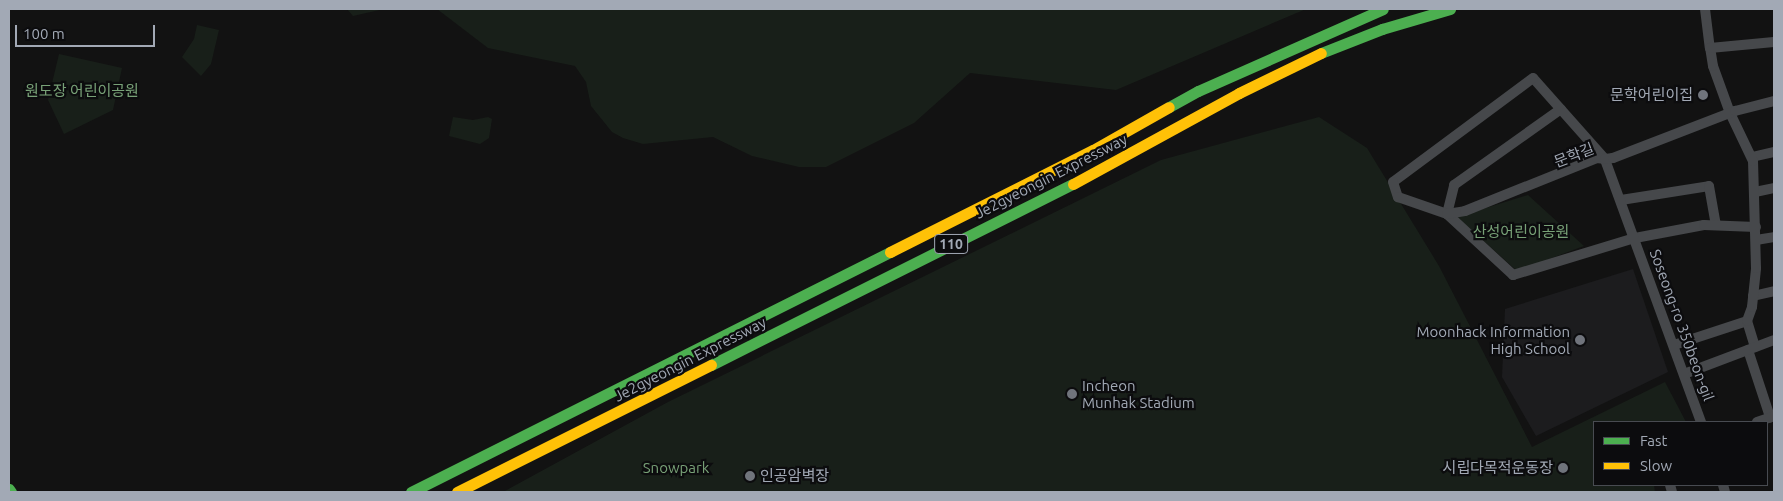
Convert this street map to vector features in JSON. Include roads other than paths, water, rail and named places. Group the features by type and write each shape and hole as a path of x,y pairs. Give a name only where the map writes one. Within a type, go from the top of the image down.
{"highway":[{"name":"Je2gyeongin Expressway","path":"411,492 1092,150 1198,91 1383,9"},
{"name":"Je2gyeongin Expressway","path":"457,492 1102,168 1298,64 1382,29 1450,9"}],"street":[{"path":"1705,9 1713,66 1730,113 1752,157 1756,240 1753,296 1747,321 1752,349 1772,416 1760,421"},
{"path":"1710,48 1774,42"},
{"path":"1561,109 1454,185 1447,214 1398,196 1392,182 1533,78 1561,109 1606,159"},
{"name":"문학길","path":"1447,214 1504,197 1597,158 1606,159 1730,113 1774,101"},
{"path":"1752,157 1774,152"},
{"name":"Soseong-ro 350beon-gil","path":"1606,159 1701,421"},
{"path":"1621,200 1709,186 1716,224"},
{"path":"1755,192 1774,188"},
{"name":"Soseong-ro 350beon-gil","path":"1447,214 1513,275 1634,238 1716,224 1756,227"},
{"path":"1756,240 1774,237"},
{"path":"1753,296 1774,291"},
{"path":"1674,345 1747,321"},
{"path":"1684,374 1774,340"}],"place":[{"name":"문학어린이집","path":"1703,95"},
{"name":"Moonhack Information High School","path":"1580,340"},
{"name":"Incheon Munhak Stadium","path":"1072,394"},
{"name":"시립다목적운동장","path":"1563,468"},
{"name":"인공암벽장","path":"750,476"}],"park label":[{"name":"원도장 어린이공원","path":"82,91"},
{"name":"산성어린이공원","path":"1521,232"},
{"name":"Snowpark","path":"676,468"}]}
